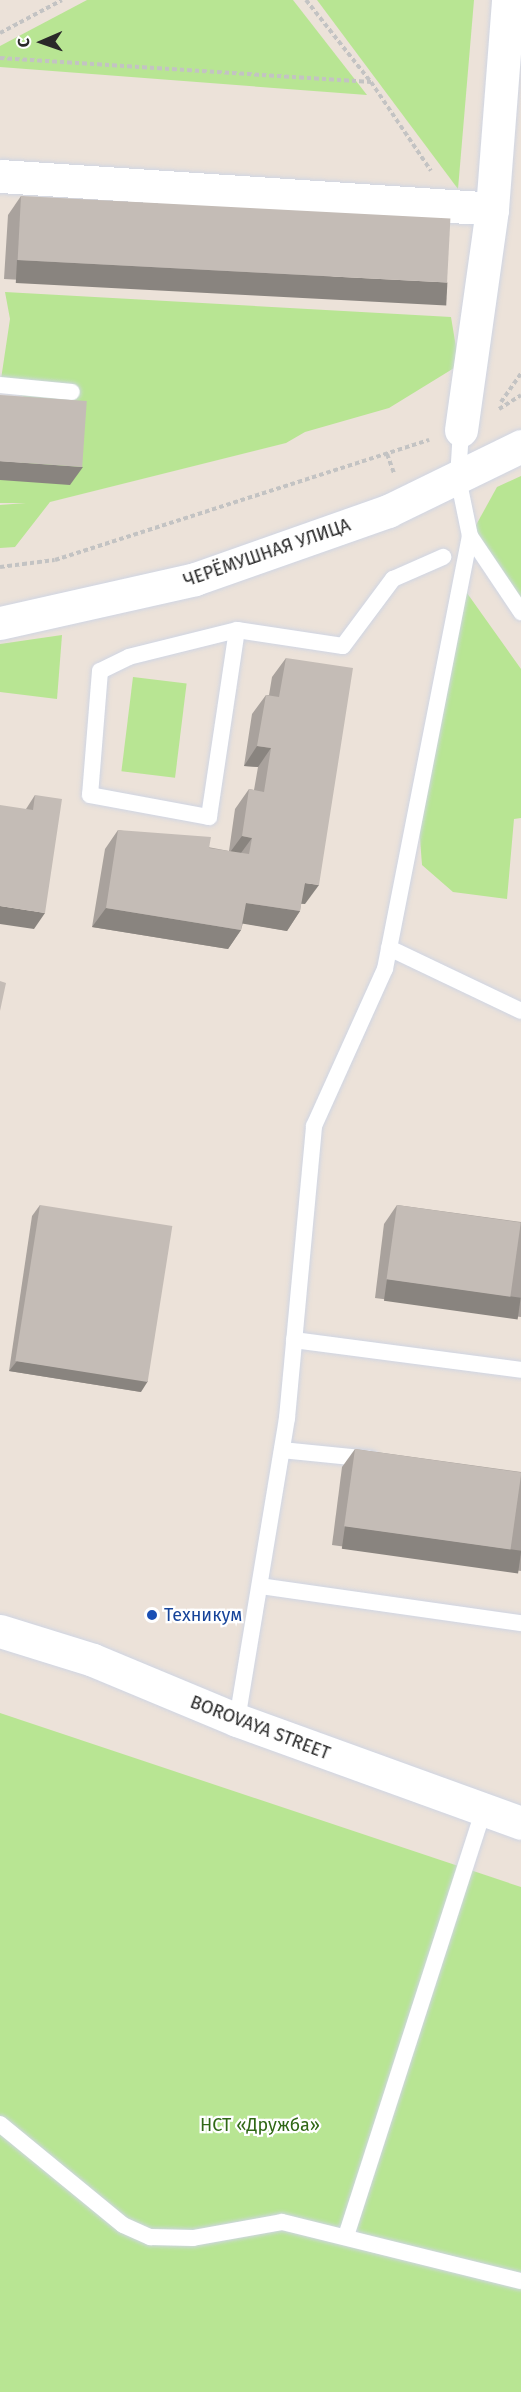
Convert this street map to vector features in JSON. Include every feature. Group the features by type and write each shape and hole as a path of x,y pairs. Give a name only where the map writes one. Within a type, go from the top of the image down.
{"street":[{"path":"461,430 492,209 507,0"},
{"path":"0,176 492,209"},
{"name":"ЧЕРЁМУШНАЯ УЛИЦА","path":"0,623 195,579 406,503 521,446"},
{"name":"BOROVAYA STREET","path":"0,1631 93,1660 237,1720 483,1812 521,1823"}],"lane":[{"path":"0,385 72,392"},
{"path":"461,430 458,478 470,536 521,612"},
{"path":"237,1720 282,1450 314,1126 389,948 470,536"},
{"path":"237,630 209,817 90,795 100,671 129,657 237,630 343,646 393,579 443,557"},
{"path":"389,948 521,1011"},
{"path":"294,1340 521,1370"},
{"path":"282,1450 390,1461"},
{"path":"260,1586 521,1623"},
{"path":"346,2236 483,1812"},
{"path":"0,2124 123,2225 150,2236 193,2238 282,2223 346,2236 521,2281"}],"path":[{"path":"0,33 62,0"},
{"path":"306,0 371,82 455,206"},
{"path":"0,58 371,82"},
{"path":"521,373 494,412 521,395"},
{"path":"0,567 55,560 461,430"},
{"path":"387,454 406,503"}],"green space":[{"path":"87,0 293,0 367,95 0,67 0,46"},
{"path":"317,0 474,0 458,189"},
{"path":"5,292 451,317 459,365 389,408 305,432 286,443 50,502 15,547 0,548 0,505 26,503 0,503 0,480 75,420 0,386 10,319"},
{"path":"521,476 521,606 470,536 497,487"},
{"path":"462,586 521,669 521,818 514,819 507,899 453,892 422,865 419,825"},
{"path":"62,635 57,699 0,692 0,644"},
{"path":"133,677 187,684 175,778 121,771"},
{"name":"НСТ «Дружба»","path":"0,1713 521,1887 521,2392 0,2392"}],"building":[{"path":"21,196 450,219 447,282 18,260"},
{"path":"0,395 87,401 82,467 0,461"},
{"path":"286,658 353,668 319,885 305,883 300,911 246,903 241,930 106,908 118,830 211,837 209,848 249,854 252,838 242,836 249,789 264,792 271,748 257,746 266,695 279,697"},
{"path":"35,795 62,799 45,913 0,906 0,805 33,810"},
{"path":"0,981 6,983 0,1011"},
{"path":"40,1205 172,1226 148,1382 15,1361"},
{"path":"397,1205 521,1222 510,1297 387,1279"},
{"path":"355,1449 521,1472 511,1550 344,1526"}],"place":[{"name":"Техникум","path":"152,1615"}]}
